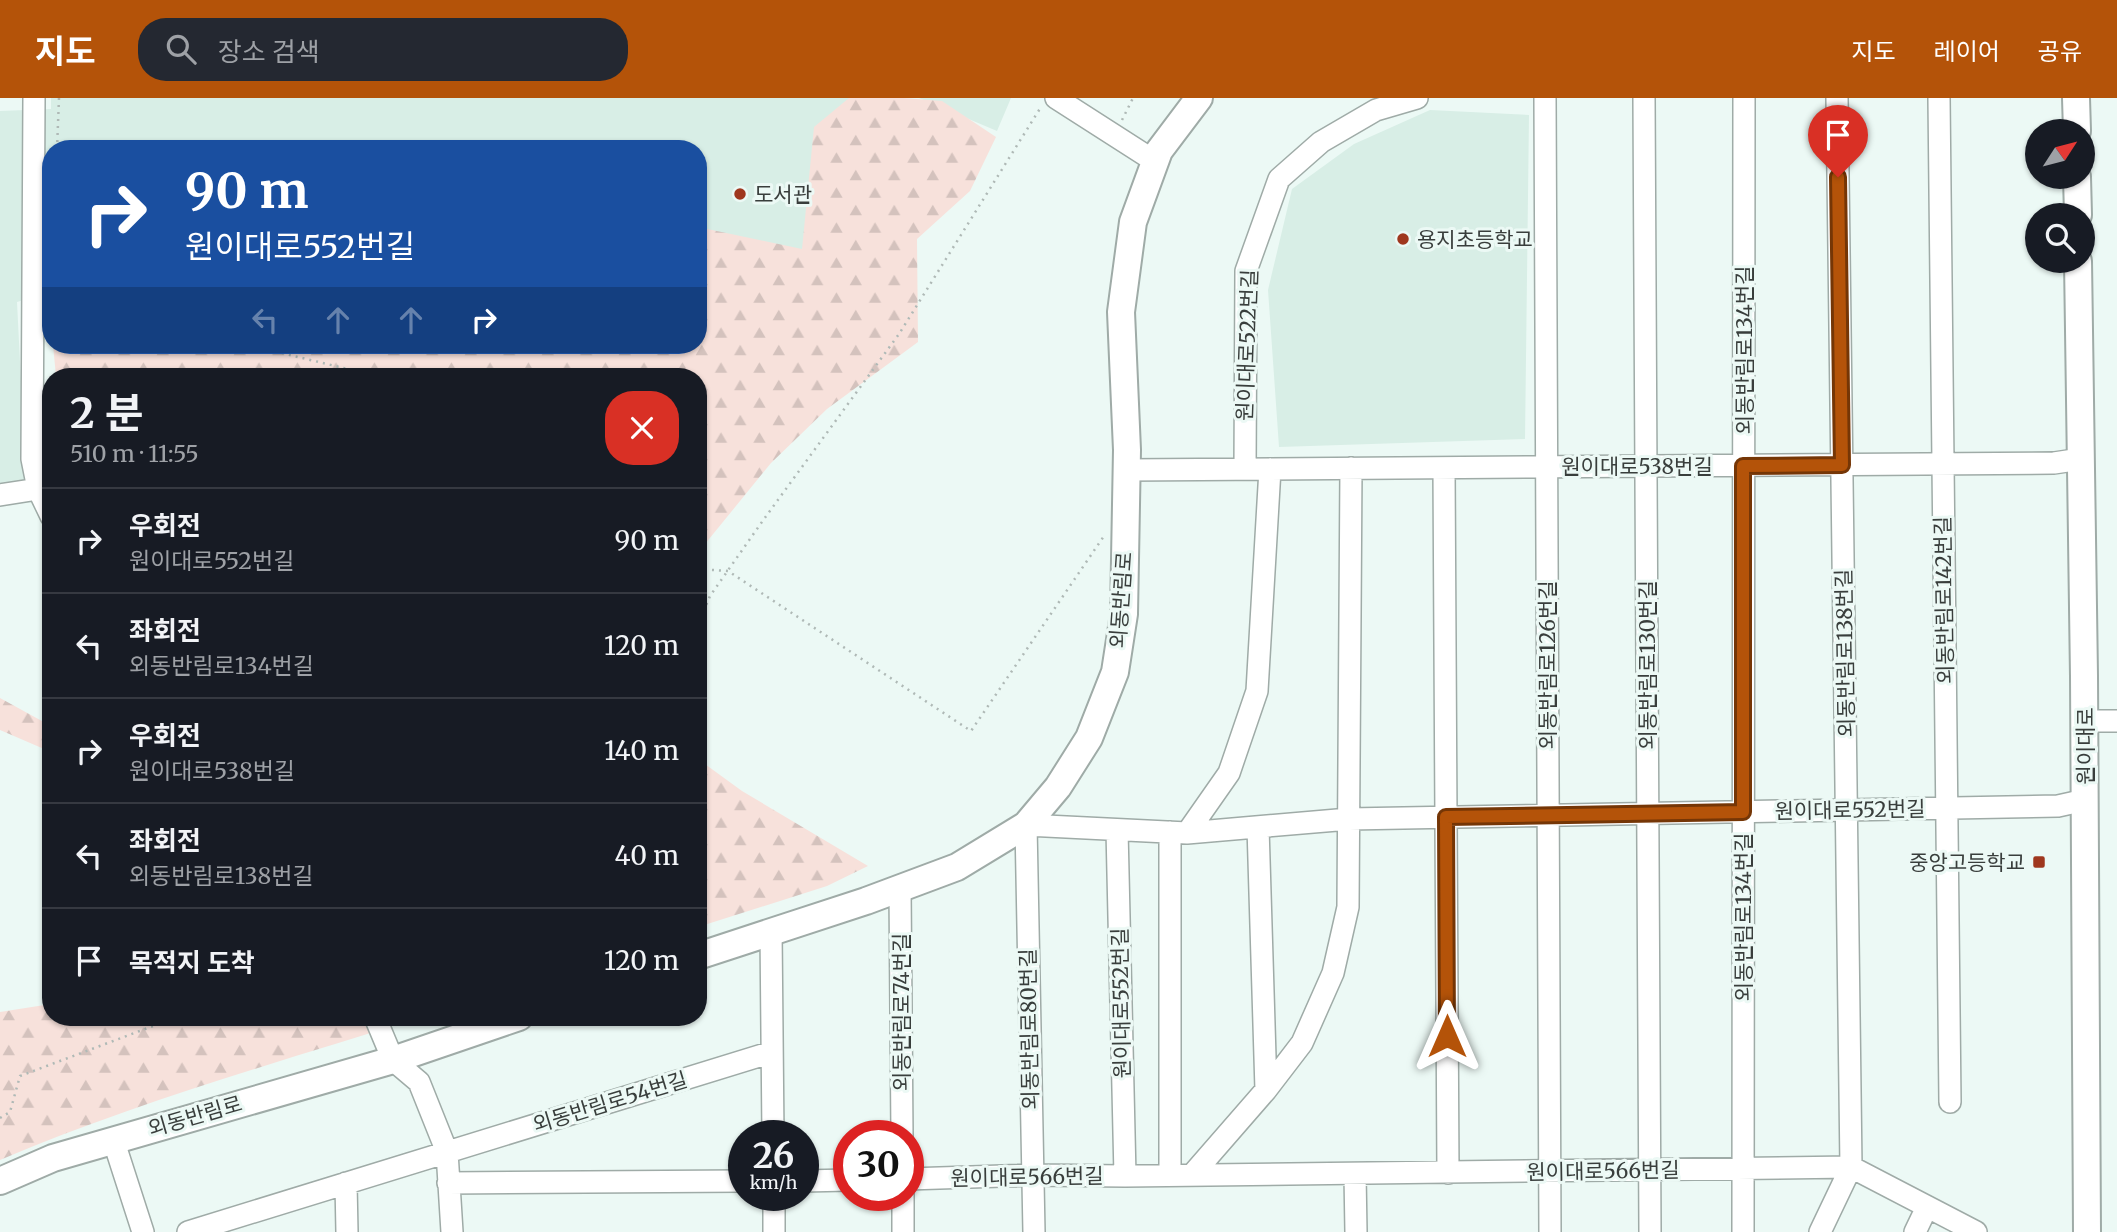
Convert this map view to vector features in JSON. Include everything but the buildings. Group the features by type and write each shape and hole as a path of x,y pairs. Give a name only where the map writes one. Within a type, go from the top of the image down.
{"main road":[{"name":"외동반림로","path":"707,953 957,867 1026,825 1058,787 1089,738 1115,672 1124,614 1127,470 1121,312 1133,222 1159,151 1199,98"},
{"path":"2076,98 2077,119"},
{"name":"원이대로","path":"2078,273 2087,1232"},
{"name":"외동반림로","path":"0,1181 54,1157 393,1059 492,1026"}],"street":[{"path":"34,98 32,459 42,497"},
{"path":"1056,98 1145,155"},
{"name":"원이대로522번길","path":"1245,469 1246,271 1279,178 1332,135 1376,110 1417,98"},
{"name":"외동반림로126번길","path":"1545,98 1550,1232"},
{"name":"외동반림로130번길","path":"1644,98 1650,1232"},
{"name":"외동반림로134번길","path":"1743,1232 1744,98"},
{"name":"외동반림로138번길","path":"1820,1232 1851,1167 1838,98"},
{"name":"외동반림로142번길","path":"1939,98 1950,1101"},
{"name":"원이대로538번길","path":"1127,470 2054,463 2081,460"},
{"path":"1192,1175 1266,1090 1302,1043 1333,973 1348,906 1351,468"},
{"path":"1444,468 1448,1172"},
{"path":"1170,1175 1178,833 1229,773 1257,691 1270,469"},
{"path":"0,495 38,489"},
{"path":"2084,721 2117,721"},
{"name":"원이대로552번길","path":"1026,825 1178,833 1349,819 2058,806 2085,800"},
{"name":"외동반림로80번길","path":"1026,825 1034,1232"},
{"path":"1258,827 1266,1090"},
{"name":"원이대로552번길","path":"1117,830 1125,1176"},
{"name":"외동반림로74번길","path":"900,888 902,1120"},
{"path":"771,931 773,1120"},
{"path":"379,1026 393,1059 419,1082 447,1152 452,1232"},
{"name":"외동반림로54번길","path":"188,1232 248,1223 346,1183 772,1052"},
{"path":"113,1139 144,1232"},
{"path":"1851,1167 1976,1232"},
{"name":"원이대로566번길","path":"924,1178 1032,1175 1355,1174 1851,1167"},
{"path":"1355,1174 1356,1232"},
{"path":"448,1183 728,1181"},
{"path":"346,1183 347,1232"},
{"path":"1915,1232 1927,1207"},
{"path":"774,1211 774,1232"},
{"path":"903,1211 903,1232"}],"path":[{"path":"58,140 60,98"},
{"path":"707,603 727,571 899,334 1046,98"},
{"path":"1114,136 1133,98"},
{"path":"285,354 344,368"},
{"path":"707,570 727,571 971,731 1107,532 1126,530"},
{"path":"0,1118 10,1112 20,1076 153,1026"}],"shaded area":[{"path":"51,98 903,98 809,268 707,245 707,140 42,140 42,295 17,302 26,482 0,484 0,111 51,109"},
{"path":"919,98 1011,98 997,131"},
{"name":"용지초등학교","path":"1430,110 1529,115 1525,439 1279,447 1268,290 1292,189 1354,144"}],"green space":[{"path":"849,98 904,98 942,101 996,137 970,191 917,239 918,342 827,409 771,463 707,542 707,368 55,368 54,354 707,354 707,229 802,249 814,127"},
{"path":"0,698 42,721 42,748 0,730"},
{"path":"707,766 742,791 868,866 827,886 707,924"},
{"path":"42,1005 42,1026 392,1026 156,1101 0,1160 0,1012"}],"place":[{"name":"도서관","path":"740,194"},
{"name":"용지초등학교","path":"1403,239"},
{"name":"중앙고등학교","path":"2039,862"}],"route":[{"path":"1447,1036 1446,817 1743,812 1743,466 1842,465 1838,177"}]}
